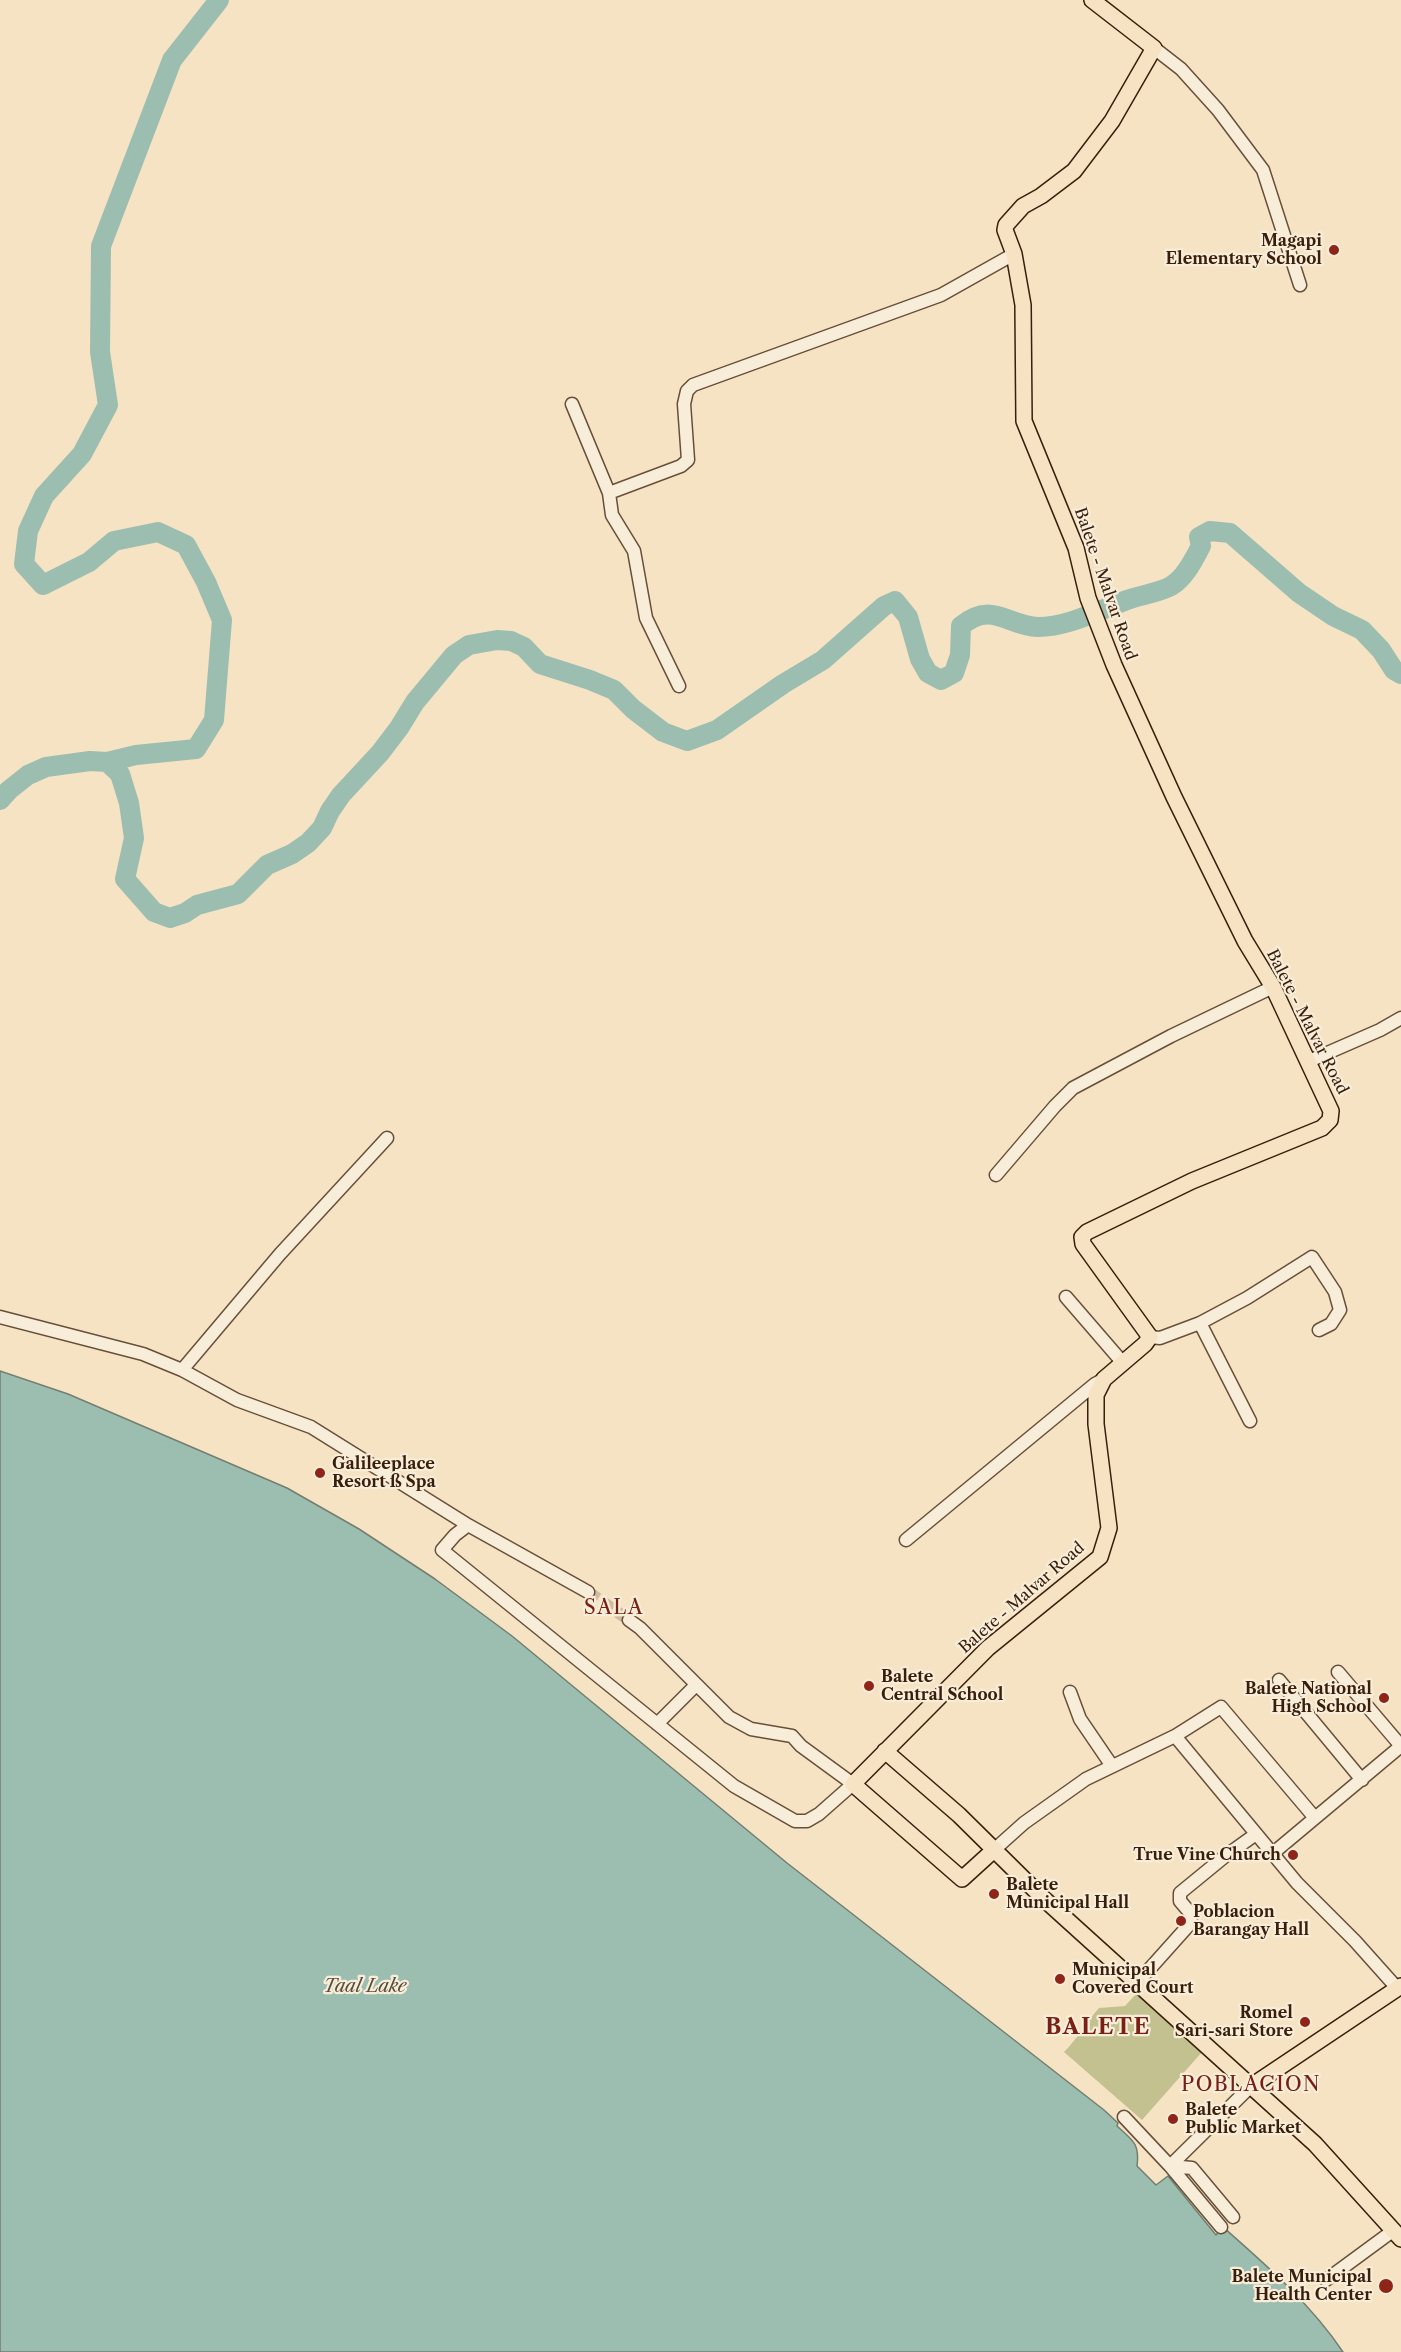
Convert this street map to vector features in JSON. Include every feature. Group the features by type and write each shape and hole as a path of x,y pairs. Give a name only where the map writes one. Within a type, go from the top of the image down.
{"main road":[{"path":"1092,0 1154,48"},
{"name":"Balete - Malvar Road","path":"1150,1337 1083,1244 1082,1237 1087,1232 1192,1181 1322,1128 1330,1120 1331,1111 1273,987 1245,941 1174,797 1114,666 1088,598 1076,548 1024,421 1023,305 1014,254 1005,230 1010,219 1023,206 1041,196 1074,171 1112,121 1154,48"},
{"path":"1104,1379 1146,1344 1150,1337"},
{"name":"Balete - Malvar Road","path":"853,1784 988,1648 1100,1557 1109,1527 1096,1424 1096,1395 1104,1379"},
{"path":"885,1751 959,1815 1044,1899 1315,2144 1397,2235"},
{"path":"853,1784 962,1879 995,1849"},
{"path":"1250,2087 1399,1987"}],"street":[{"path":"1154,48 1181,69 1218,110 1263,170 1300,285"},
{"path":"609,493 681,466 688,460 684,404 687,391 693,385 940,295 1014,254"},
{"path":"572,404 609,493 612,515 634,551 646,618 678,686"},
{"path":"996,1175 1073,1088 1171,1036 1273,987"},
{"path":"1309,1062 1401,1018"},
{"path":"182,1370 280,1254 387,1138"},
{"path":"1150,1337 1160,1338 1200,1323 1247,1298 1312,1257 1335,1292 1340,1310 1331,1324 1319,1330"},
{"path":"1066,1297 1123,1363"},
{"path":"0,1317 143,1354 182,1370 237,1400 311,1427 468,1525 588,1592"},
{"path":"1200,1323 1250,1421"},
{"path":"906,1540 1104,1379"},
{"path":"468,1525 454,1535 442,1551 734,1786 795,1821 807,1821 819,1814 853,1784 809,1753 792,1736 751,1729 729,1717 640,1628 629,1620"},
{"path":"1272,1854 1401,1746 1338,1672"},
{"path":"1279,1680 1362,1780"},
{"path":"657,1725 696,1685"},
{"path":"1070,1692 1080,1719 1112,1766"},
{"path":"995,1849 1023,1823 1086,1779 1175,1736 1221,1707 1315,1818"},
{"path":"1175,1736 1272,1854 1399,1987"},
{"path":"1137,1983 1188,1926 1192,1916 1179,1901 1180,1893 1256,1834"},
{"path":"1167,2163 1250,2087"},
{"path":"1124,2117 1167,2163 1221,2227"},
{"path":"1167,2163 1192,2168 1233,2217"},
{"path":"1326,2280 1397,2235"}],"shaded area":[{"path":"1137,1993 1202,2052 1142,2120 1064,2052 1099,2008 1125,2006"}],"water":[{"name":"Taal Lake","path":"0,1371 68,1394 287,1488 359,1529 435,1579 512,1636 787,1863 1104,2110 1134,2143 1138,2158 1137,2166 1156,2185 1168,2176 1216,2235 1223,2227 1255,2256 1302,2301 1343,2352 0,2352"}],"waterway":[{"path":"0,800 28,775 46,767 90,761 107,762 136,755 196,749 214,720 222,620 206,582 186,545 158,532 114,541 89,562 43,585 24,564 28,531 44,496 82,454 108,405 100,352 101,246 172,60 219,0"},
{"path":"107,762 120,774 129,803 134,838 125,879 154,912 170,918 185,913 197,905 238,894 267,865 292,854 308,843 322,828 341,795 380,753 399,728 415,702 454,655 469,645 497,640 511,641 524,647 540,664 614,690 633,709 663,732 687,741 717,730 783,684 823,660 884,606 895,601 908,617 920,659 928,673 941,680 954,673 960,655 961,626 972,619 982,615 991,615 1027,626 1049,626 1072,621 1161,590 1176,583 1185,573 1201,546 1199,537 1210,531 1230,533 1299,593 1333,616 1362,630 1381,650 1394,670 1401,674"}],"tunnel":[{"path":"588,1592 629,1620"}],"place":[{"name":"Magapi Elementary School","path":"1334,250"},
{"name":"Galileeplace Resort ß Spa","path":"320,1473"},
{"name":"Balete Central School","path":"869,1686"},
{"name":"Balete National High School","path":"1384,1698"},
{"name":"True Vine Church","path":"1293,1855"},
{"name":"Balete Municipal Hall","path":"994,1894"},
{"name":"Poblacion Barangay Hall","path":"1181,1921"},
{"name":"Municipal Covered Court","path":"1060,1979"},
{"name":"Romel Sari-sari Store","path":"1305,2022"},
{"name":"Balete Public Market","path":"1173,2119"},
{"name":"Balete Municipal Health Center","path":"1386,2286"}],"district":[{"name":"SALA","path":"614,1608"},
{"name":"BALETE","path":"1098,2028"},
{"name":"POBLACION","path":"1251,2085"}]}
